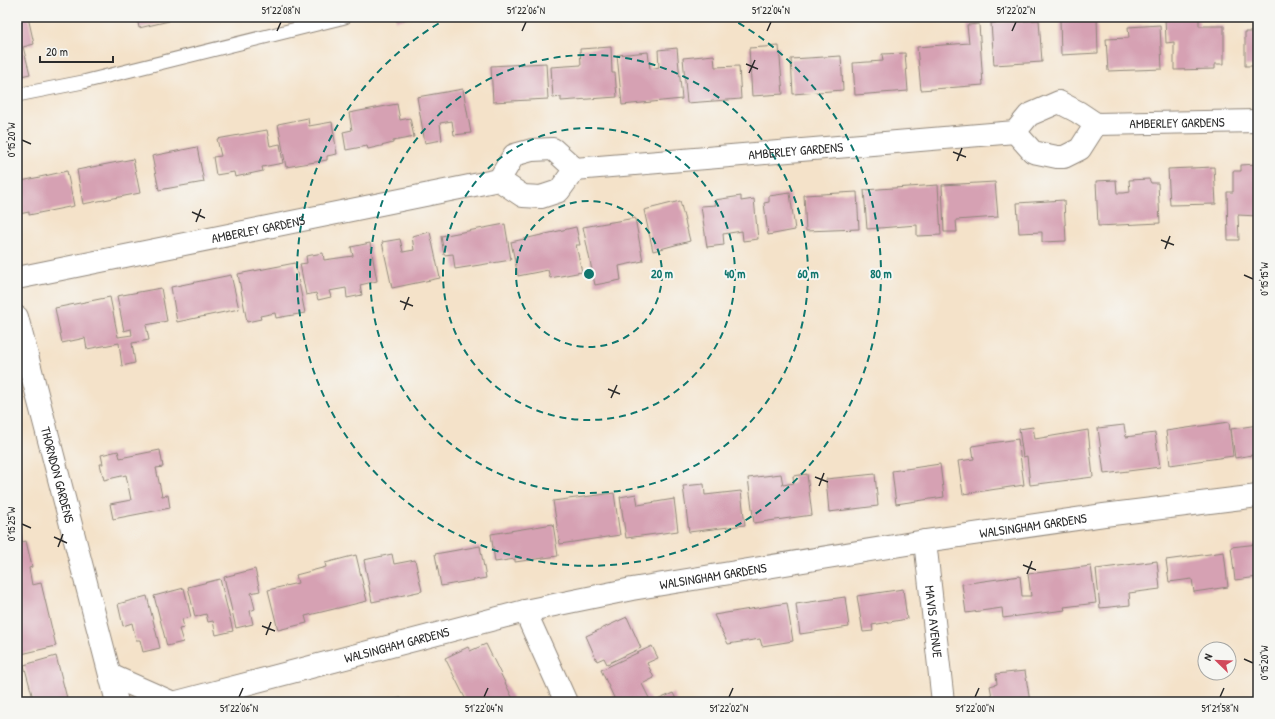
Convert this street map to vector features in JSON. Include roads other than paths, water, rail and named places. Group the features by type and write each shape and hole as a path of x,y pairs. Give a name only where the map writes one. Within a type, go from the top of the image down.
{"street":[{"path":"1059,102 1096,124 1080,149 1064,157 1033,152 1016,132 1029,115 1059,102"},
{"name":"AMBERLEY GARDENS","path":"1096,124 1258,121"},
{"name":"AMBERLEY GARDENS","path":"576,169 1016,132"},
{"path":"554,149 576,169 559,191 542,197 523,196 499,180 514,155 532,150 554,149"},
{"name":"AMBERLEY GARDENS","path":"17,278 499,180"},
{"name":"THORNDON GARDENS","path":"17,317 117,702"},
{"name":"WALSINGHAM GARDENS","path":"177,702 525,611 632,589 925,541 1104,515 1258,496"},
{"name":"MAVIS AVENUE","path":"925,541 943,702"},
{"path":"525,611 566,702"},
{"path":"110,675 171,702"}],"lane":[{"path":"17,95 83,82 345,17"}]}
